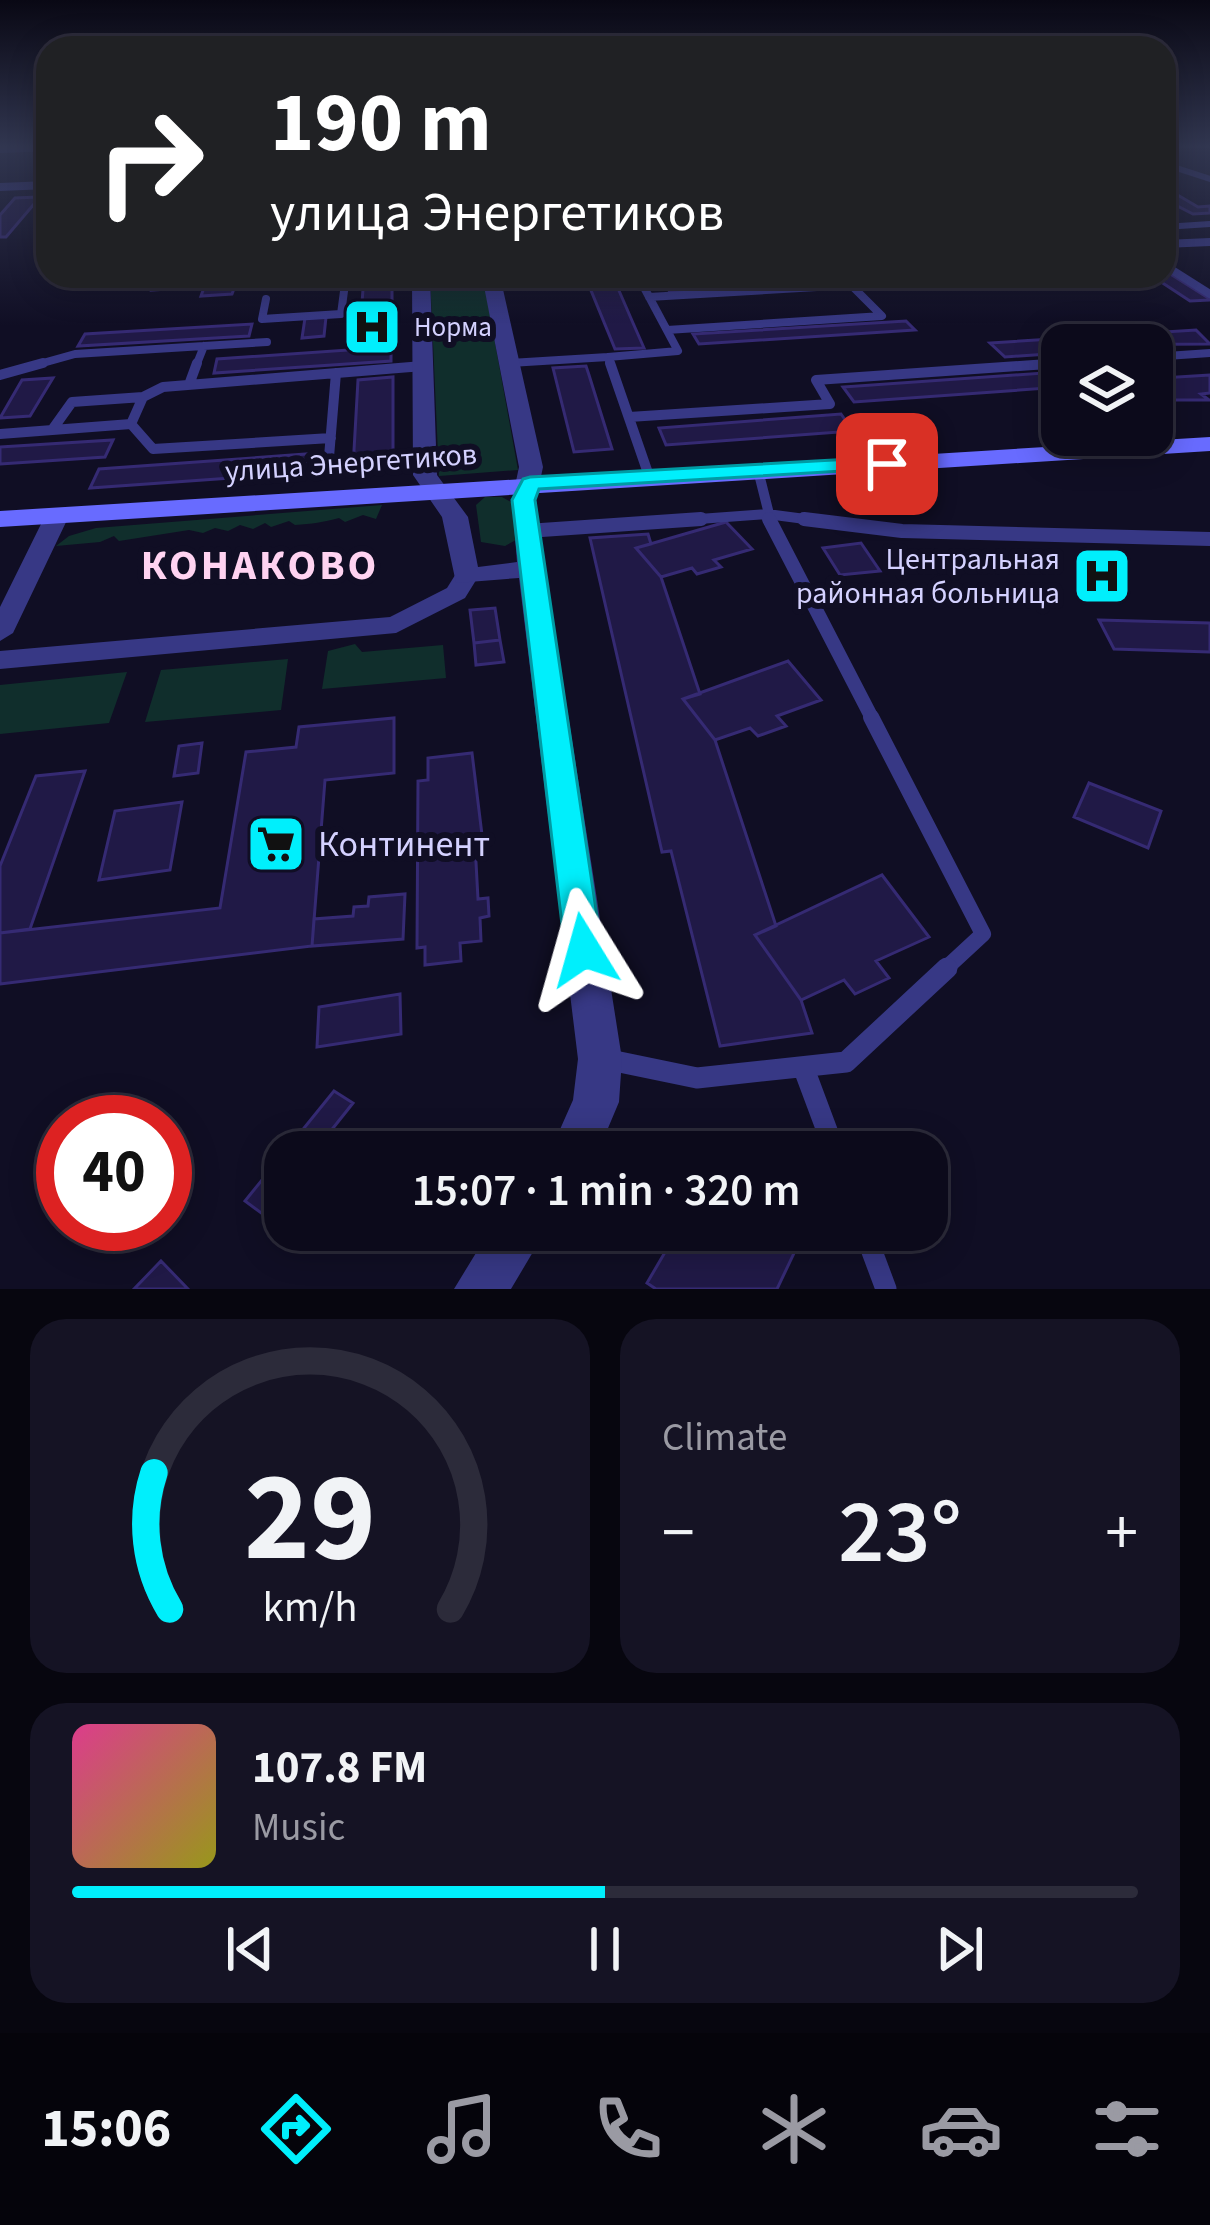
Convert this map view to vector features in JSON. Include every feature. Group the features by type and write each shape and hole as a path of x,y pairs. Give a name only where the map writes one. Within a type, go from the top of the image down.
{"main road":[{"name":"улица Энергетиков","path":"0,519 1210,444"}],"street":[{"path":"421,288 425,476 455,517 466,577"},
{"path":"494,288 531,467 524,500 529,549 600,1059 596,1102 583,1131"},
{"path":"0,633 56,518"},
{"path":"0,660 396,625 456,593 466,577 529,549"},
{"path":"480,1289 506,1251"}],"lane":[{"path":"1176,226 1210,224"},
{"path":"1176,243 1210,242"},
{"path":"1176,273 1210,294"},
{"path":"266,299 262,319 341,314 344,288"},
{"path":"510,363 678,351 644,288"},
{"path":"649,297 800,288"},
{"path":"667,330 882,316 854,288"},
{"path":"0,375 75,354 267,342"},
{"path":"190,382 204,346"},
{"path":"1173,356 1210,353"},
{"path":"608,357 649,476"},
{"path":"629,417 830,404 816,380 1041,364"},
{"path":"52,430 65,406 72,403 143,397 190,382 423,366"},
{"path":"328,469 336,373"},
{"path":"131,424 143,397"},
{"path":"131,424 153,449 331,438"},
{"path":"0,434 131,424"},
{"path":"600,1059 698,1078 846,1062 983,934 767,514 758,470"},
{"path":"529,549 767,514 902,531 1210,539"},
{"path":"804,1069 827,1131"},
{"path":"872,1251 886,1289"}],"green space":[{"path":"431,288 485,288 518,470 439,476"},
{"path":"485,497 511,502 516,540 505,546 481,542 476,505"},
{"path":"382,505 376,519 363,515 345,522 339,518 295,525 289,521 253,529 240,525 228,531 189,530 119,541 114,536 56,546 69,536 96,528"},
{"path":"355,644 362,652 443,645 446,678 322,689 328,651"},
{"path":"288,659 281,710 145,722 161,670"},
{"path":"127,672 109,723 0,734 0,685"}],"building":[{"path":"8,206 32,206 6,237 0,237 0,215"},
{"path":"1178,206 1210,206 1210,213 1193,214"},
{"path":"1176,278 1210,300 1190,301 1170,288 1176,288"},
{"path":"204,288 234,288 232,294 201,296"},
{"path":"363,288 392,288 392,301 362,303"},
{"path":"590,288 618,288 644,348 615,349"},
{"path":"668,288 742,288 670,292"},
{"path":"379,315 378,336 350,337 352,316"},
{"path":"326,317 324,336 302,338 305,318"},
{"path":"906,321 915,330 699,344 693,334"},
{"path":"252,324 249,336 78,346 85,334"},
{"path":"1196,330 1210,344 1173,344 1173,331"},
{"path":"1041,340 1041,354 1005,357 990,343"},
{"path":"391,347 391,361 214,373 217,359"},
{"path":"586,366 612,449 574,452 553,368"},
{"path":"1041,373 1041,389 854,402 843,387"},
{"path":"1210,375 1210,393 1201,394 1209,400 1174,400 1173,377"},
{"path":"393,377 393,465 353,468 358,380"},
{"path":"53,378 30,416 0,418 22,380"},
{"path":"841,414 853,431 666,445 659,428"},
{"path":"113,440 105,457 0,464 0,447"},
{"path":"307,454 304,473 90,488 99,469"},
{"path":"726,522 752,549 714,560 721,567 697,574 692,568 661,577 636,548"},
{"path":"648,534 651,544 636,548 661,577 700,694 683,699 715,740 776,926 755,935 801,1000 812,1033 720,1046 671,851 662,852 590,538"},
{"path":"861,543 880,571 840,575 823,548"},
{"path":"495,608 500,640 474,643 470,610"},
{"path":"1099,620 1210,623 1210,652 1114,649"},
{"path":"500,640 504,662 476,665 474,643"},
{"path":"788,661 821,700 777,716 786,726 758,736 750,728 715,740 683,699"},
{"name":"Континент","path":"394,718 394,773 325,780 312,946 0,984 0,933 220,908 246,752 296,747 299,727"},
{"path":"202,743 198,773 174,776 179,746"},
{"path":"472,753 483,843 475,844 478,899 488,898 489,916 480,918 481,941 460,943 461,961 425,965 425,947 417,948 418,781 428,780 428,758"},
{"path":"85,771 30,929 0,933 0,866 36,776"},
{"path":"1089,783 1161,811 1148,848 1074,817"},
{"path":"182,802 170,870 99,880 115,811"},
{"path":"882,875 929,937 876,961 889,978 855,994 844,980 801,1000 755,935"},
{"path":"405,894 403,939 312,946 314,919 353,916 354,907 368,906 369,897"},
{"path":"400,994 401,1034 317,1047 319,1007"},
{"path":"334,1091 353,1103 331,1131 302,1131"},
{"path":"264,1178 264,1215 245,1201"},
{"path":"666,1251 795,1251 777,1289 656,1289 647,1283"},
{"path":"161,1261 188,1289 134,1289"}],"place":[{"name":"Норма","path":"372,327"},
{"name":"Центральная районная больница","path":"1102,576"},
{"name":"Континент","path":"276,844"}],"district":[{"name":"КОНАКОВО","path":"260,566"}],"route":[{"path":"584,950 531,568 524,500 530,483 887,464"}]}
